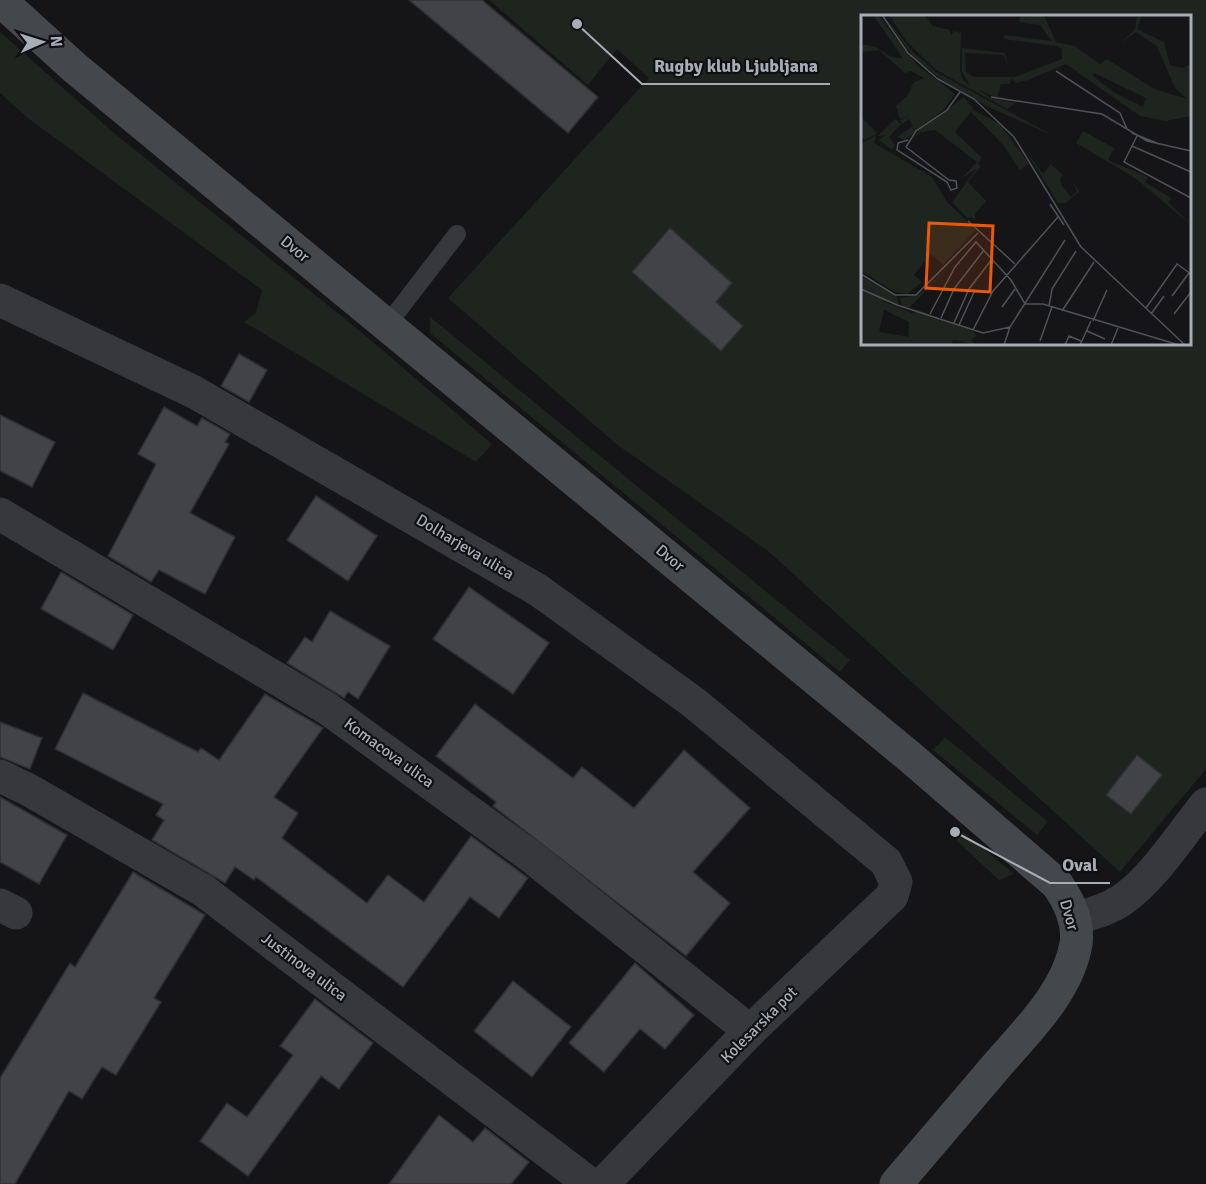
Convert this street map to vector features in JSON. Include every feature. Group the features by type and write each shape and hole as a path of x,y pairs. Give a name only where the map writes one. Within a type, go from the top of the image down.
{"street":[{"name":"Dvor","path":"0,0 75,68 919,764 1057,884 1069,902 1074,919 1076,941 1071,963 1050,1002 896,1184"},
{"name":"Dolharjeva ulica","path":"0,300 194,392 538,590 693,702 886,862"},
{"name":"Komacova ulica","path":"0,514 328,709 533,858 750,1031"},
{"name":"Justinova ulica","path":"0,776 29,790 204,891 590,1184"},
{"path":"1074,919 1104,910 1123,899 1142,882 1206,804"},
{"name":"Kolesarska pot","path":"603,1184 750,1031 892,896 896,882 886,862"}],"lane":[{"path":"387,325 457,234"}],"shaded area":[{"path":"489,0 1206,0 1206,769 1120,872 768,551 615,443 448,298 649,78 617,49 588,85"},
{"path":"0,32 114,133 360,331 492,444 476,462 244,322 256,313 262,290 29,119 0,93"},
{"path":"430,317 850,660 840,672 430,333"},
{"path":"945,737 1048,822 1037,835 933,750"},
{"path":"963,832 1014,874 999,880 956,840"}],"building":[{"path":"409,0 482,0 598,97 568,133"},
{"path":"670,228 732,283 716,302 743,326 721,351 632,272"},
{"path":"239,354 267,370 249,402 221,386"},
{"path":"164,407 197,426 202,418 230,434 225,442 229,444 190,513 235,537 205,594 159,570 151,582 108,556 156,464 138,454"},
{"path":"0,415 55,442 32,487 0,471"},
{"path":"316,496 377,536 348,581 287,540"},
{"path":"61,572 133,615 113,650 41,609"},
{"path":"469,587 549,643 513,694 433,639"},
{"path":"330,611 390,646 358,699 348,692 344,698 287,663 305,637 312,642"},
{"path":"83,693 198,752 201,748 219,760 265,694 323,728 274,797 298,813 282,838 367,903 388,875 424,902 471,836 528,878 499,918 470,897 403,987 256,877 254,880 235,867 225,883 152,840 164,820 156,815 163,804 55,749"},
{"path":"475,704 573,778 582,767 634,808 684,750 750,808 693,872 730,903 686,956 493,806 496,802 436,756"},
{"path":"0,722 42,738 30,769 0,757"},
{"path":"1137,755 1162,775 1131,814 1106,795"},
{"path":"0,797 67,835 39,884 0,862"},
{"path":"133,872 205,915 154,998 161,1002 116,1075 102,1067 82,1099 69,1091 15,1184 0,1184 0,1078 70,963 75,967"},
{"path":"635,963 694,1015 665,1049 640,1029 604,1072 569,1043"},
{"path":"513,981 571,1027 532,1077 474,1031"},
{"path":"315,999 373,1043 339,1089 321,1076 248,1176 200,1141 227,1103 247,1117 293,1055 280,1046"},
{"path":"439,1115 473,1142 485,1128 529,1162 511,1184 389,1184"}],"place":[{"name":"Rugby klub Ljubljana","path":"577,24"},
{"name":"Oval","path":"955,832"}]}
